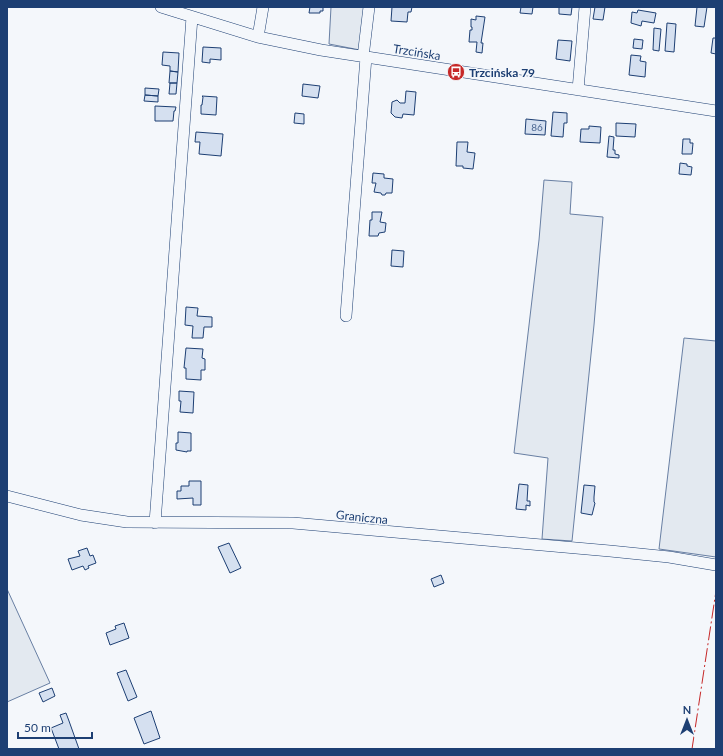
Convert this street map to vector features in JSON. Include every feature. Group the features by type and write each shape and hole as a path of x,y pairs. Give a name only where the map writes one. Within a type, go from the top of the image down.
{"street":[{"name":"Trzcińska","path":"161,7 192,18 258,37 321,50 716,111"},
{"path":"258,37 263,7"},
{"path":"346,316 369,7"},
{"path":"578,90 585,7"},
{"path":"155,523 192,18"},
{"name":"Graniczna","path":"7,496 93,518 127,522 293,523 610,551 716,565"}],"shaded area":[{"path":"331,7 364,7 360,50 329,44"},
{"path":"544,180 572,182 570,214 603,217 594,325 572,541 542,539 548,458 514,453 539,240"},
{"path":"684,338 716,341 716,557 659,549"},
{"path":"7,589 50,683 7,702"}],"building":[{"path":"310,7 323,7 323,11 320,11 320,13 309,13"},
{"path":"392,7 412,7 411,12 408,12 407,22 391,21"},
{"path":"521,7 533,7 532,14 520,13"},
{"path":"559,7 572,7 571,15 559,14"},
{"path":"595,7 605,7 603,20 593,19"},
{"path":"697,7 707,7 704,27 695,26"},
{"path":"638,10 656,13 654,23 642,21 641,26 631,23 632,12 637,13"},
{"path":"476,16 485,17 481,43 483,43 482,53 476,52 477,42 469,42 470,30 472,30 471,19 476,20"},
{"path":"667,23 676,24 674,52 665,51"},
{"path":"654,28 661,29 659,51 653,50"},
{"path":"713,38 716,38 716,54 711,53"},
{"path":"634,39 643,40 642,49 633,48"},
{"path":"558,40 572,41 570,61 556,59"},
{"path":"203,47 221,48 221,60 210,59 210,63 202,62"},
{"path":"163,52 179,53 178,72 170,71 170,66 162,65"},
{"path":"631,55 641,56 640,61 646,62 645,77 629,75"},
{"path":"170,71 178,72 177,83 169,83"},
{"path":"170,83 177,83 176,94 169,94"},
{"path":"303,84 320,86 318,98 302,96"},
{"path":"145,88 159,89 158,96 145,95"},
{"path":"406,91 416,92 414,115 403,114 402,118 395,117 391,113 392,102 397,100 400,103 405,103"},
{"path":"145,95 158,96 158,102 144,101"},
{"path":"202,96 217,97 216,115 201,114"},
{"path":"155,106 176,107 173,121 155,121"},
{"path":"553,112 567,113 567,123 564,123 563,137 551,136"},
{"path":"295,113 304,114 304,124 294,123"},
{"path":"526,119 546,121 545,135 525,134"},
{"path":"616,123 636,124 635,137 616,136"},
{"path":"589,126 601,127 600,143 580,142 581,129 589,129"},
{"path":"196,132 223,134 221,156 199,154 200,142 195,142"},
{"path":"609,136 614,137 613,150 615,150 615,154 619,155 619,158 607,157"},
{"path":"683,139 690,139 690,143 693,143 692,154 682,154"},
{"path":"457,142 468,142 467,152 475,153 473,169 463,168 463,166 456,166"},
{"path":"680,163 687,164 687,166 692,167 691,175 679,174"},
{"path":"373,173 384,174 384,178 393,179 392,193 382,195 381,193 374,192 376,183 372,183"},
{"path":"372,212 382,212 380,222 386,223 385,232 379,233 378,236 369,236"},
{"path":"392,250 404,251 403,267 391,266"},
{"path":"186,307 198,308 197,316 212,317 212,327 204,327 203,338 192,338 193,326 185,325"},
{"path":"186,348 203,349 202,358 205,359 205,370 201,370 201,380 186,379 186,368 184,368"},
{"path":"179,391 194,392 193,413 180,412 181,401 179,401"},
{"path":"178,432 191,433 191,451 187,452 176,450 176,443 178,443"},
{"path":"189,481 201,481 201,505 193,505 193,498 177,499 177,491 181,491 181,486 189,486"},
{"path":"519,484 528,485 527,501 530,501 530,506 526,505 526,510 516,509"},
{"path":"584,485 595,486 595,503 592,515 581,513"},
{"path":"229,543 241,568 230,573 218,547"},
{"path":"87,548 90,556 93,555 96,563 88,566 89,568 85,570 83,566 72,570 68,559 80,556 78,551"},
{"path":"441,575 444,583 434,587 431,579"},
{"path":"124,623 129,638 110,645 106,633 116,629 115,626"},
{"path":"126,670 137,697 128,701 117,673"},
{"path":"52,688 55,696 43,702 39,693"},
{"path":"151,711 160,738 144,744 134,718"},
{"path":"66,713 79,749 59,749 51,728 63,723 60,715"}],"power":[{"path":"692,749 716,591"}],"place":[{"name":"Trzcińska 79","path":"456,72"}]}
